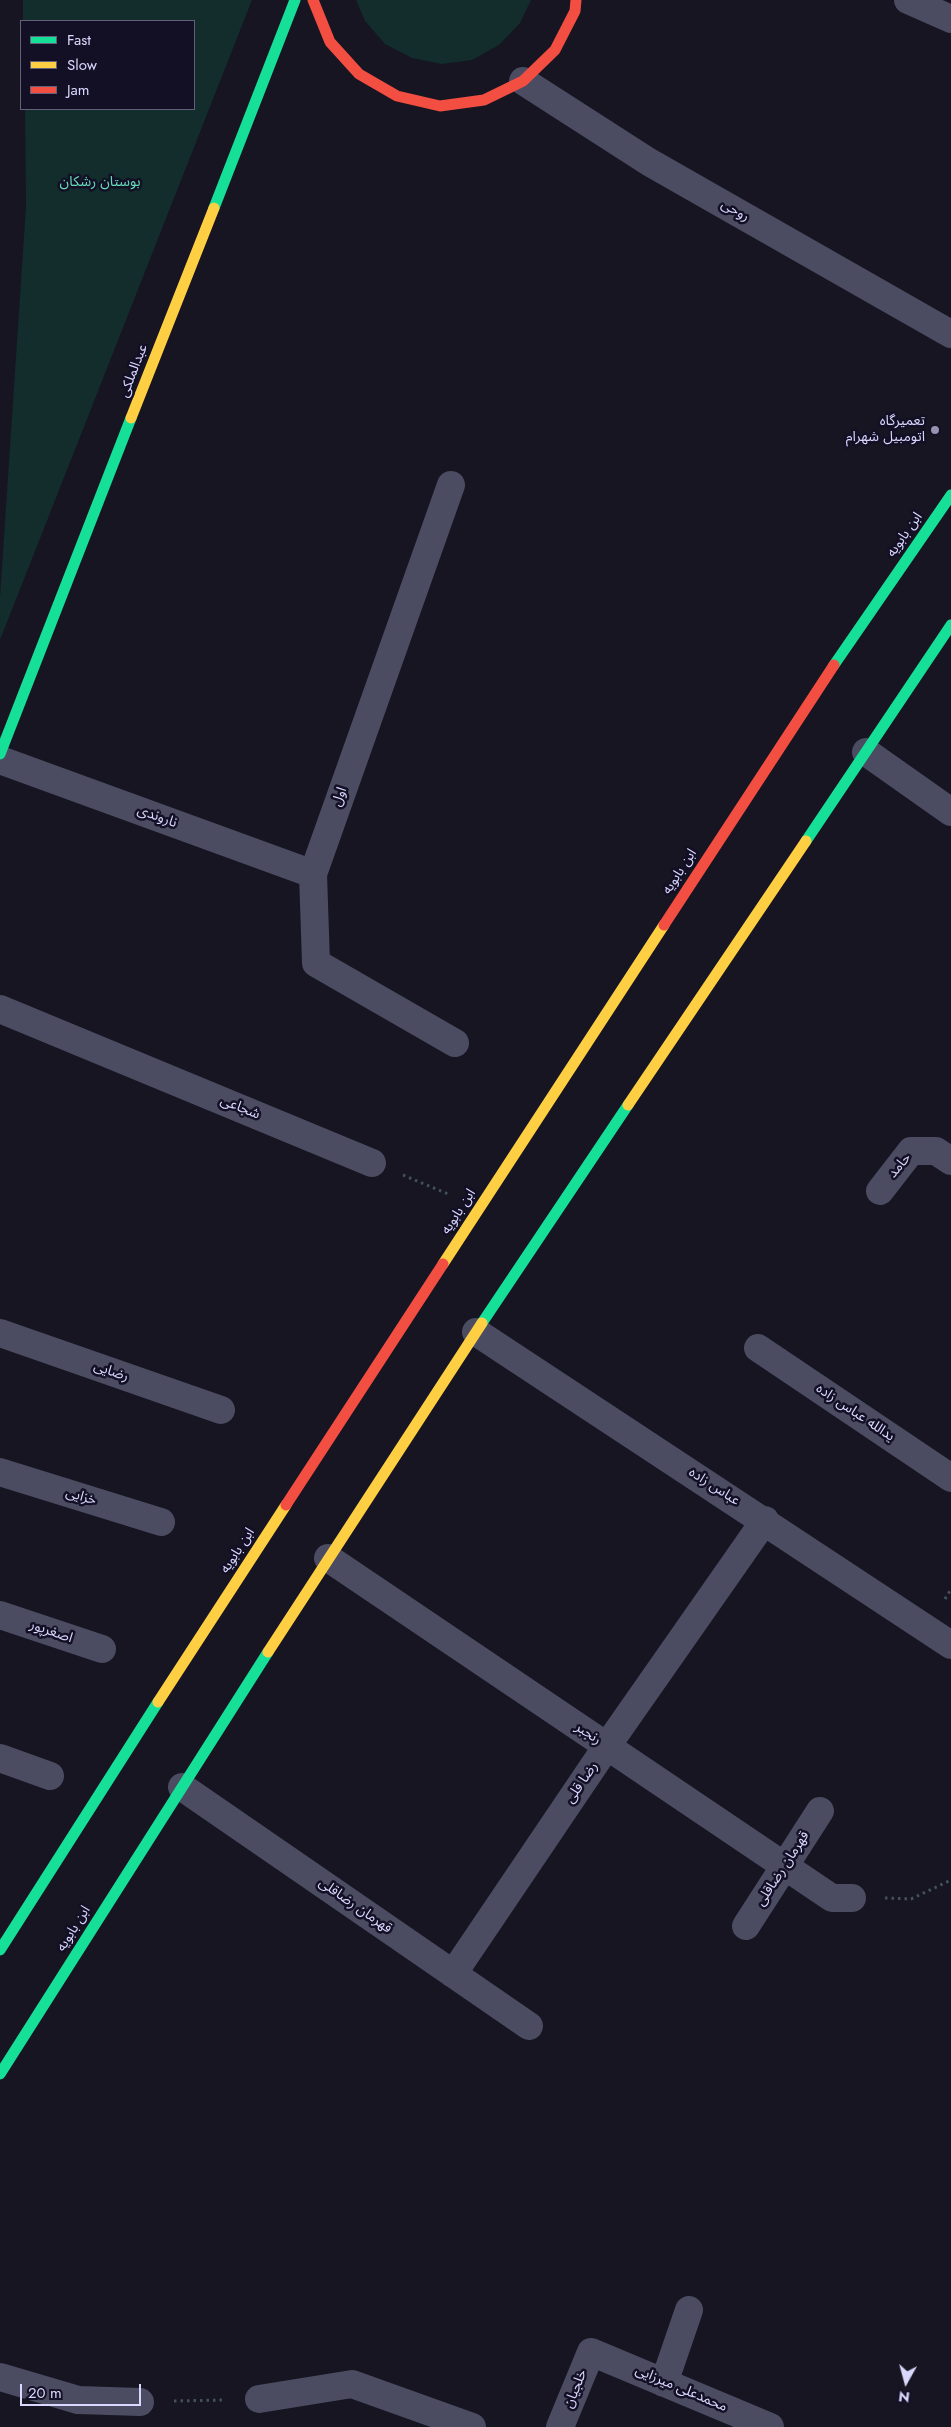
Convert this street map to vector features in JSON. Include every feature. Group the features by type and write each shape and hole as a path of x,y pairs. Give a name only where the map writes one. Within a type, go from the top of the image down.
{"main road":[{"name":"عبدالملکی","path":"0,754 295,0"},
{"path":"313,0 330,42 359,74 397,96 440,106 484,100 523,82 555,50 575,11 576,0"},
{"name":"ابن بابویه","path":"0,1950 177,1672 811,698 951,495"},
{"name":"ابن بابویه","path":"0,2074 328,1558 476,1332 951,625"}],"street":[{"path":"916,1 951,19"},
{"name":"روحی","path":"523,82 649,162 951,334"},
{"name":"اول","path":"451,485 313,874 316,963 455,1043"},
{"path":"866,752 951,812"},
{"name":"ناروندی","path":"0,760 313,874"},
{"name":"شجاعی","path":"0,1009 372,1163"},
{"name":"حامد","path":"880,1191 911,1150 936,1151 951,1161"},
{"name":"عباس زاده","path":"476,1332 765,1520 951,1645"},
{"name":"رضایی","path":"0,1333 221,1410"},
{"name":"یدالله عباس زاده","path":"758,1348 951,1478"},
{"name":"خزایی","path":"0,1472 161,1522"},
{"name":"رضا قلی","path":"453,1974 607,1746 765,1520"},
{"name":"رنجبر","path":"328,1558 784,1867 832,1898 852,1898"},
{"name":"اصغرپور","path":"0,1614 102,1649"},
{"path":"0,1758 50,1776"},
{"name":"قهرمان رضاقلی","path":"182,1787 529,2026"},
{"name":"قهرمان رضاقلی","path":"746,1926 820,1812"},
{"path":"664,2383 688,2310"},
{"name":"محمدعلی میرزایی","path":"591,2352 770,2427"},
{"name":"خلجیان","path":"560,2427 591,2352"},
{"path":"0,2377 78,2400 140,2402"},
{"path":"259,2399 352,2384 472,2427"}],"path":[{"path":"372,1163 480,1207"},
{"path":"852,1898 911,1899 951,1880"},
{"path":"140,2402 259,2399"}],"green space":[{"name":"بوستان رشکان","path":"23,0 252,0 0,640 0,597 26,206 25,110 195,110 195,20 23,20"},
{"path":"356,0 531,0 520,23 499,45 472,60 442,64 412,58 385,44 365,21"}],"traffic: fast":[{"path":"214,208 295,0"},
{"path":"0,754 131,418"},
{"path":"834,665 951,495"},
{"path":"806,841 951,625"},
{"path":"482,1323 628,1105"},
{"path":"0,2074 268,1652"},
{"path":"0,1950 158,1702"}],"traffic: slow":[{"path":"131,418 214,208"},
{"path":"628,1105 806,841"},
{"path":"443,1264 664,925"},
{"path":"268,1652 482,1323"},
{"path":"158,1702 286,1505"}],"traffic: jam":[{"path":"313,0 330,42 359,74 397,96 440,106 484,100 523,81 555,50 575,11 576,0"},
{"path":"664,925 834,665"},
{"path":"286,1505 443,1264"}],"place":[{"name":"تعمیرگاه اتومبیل شهرام","path":"935,430"}]}
